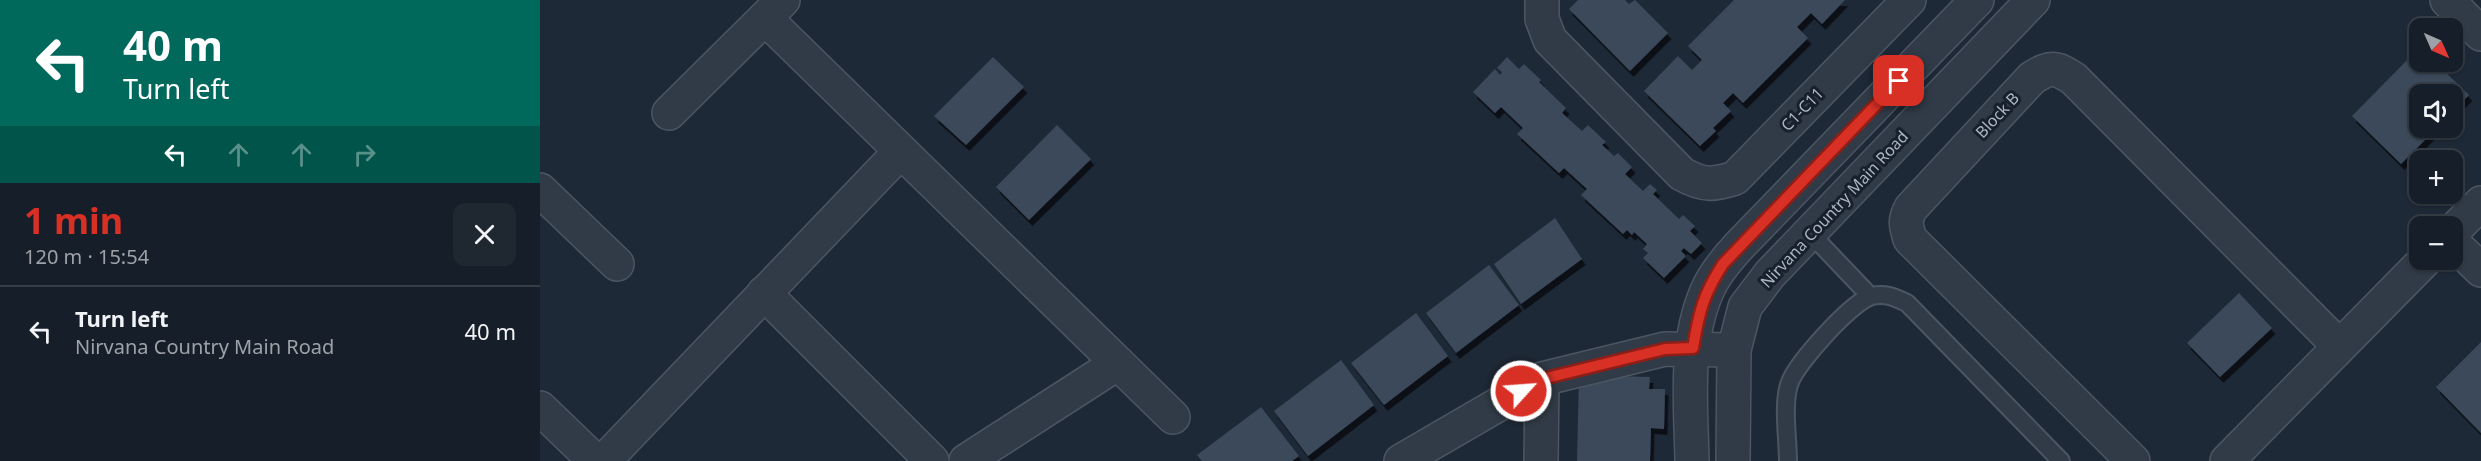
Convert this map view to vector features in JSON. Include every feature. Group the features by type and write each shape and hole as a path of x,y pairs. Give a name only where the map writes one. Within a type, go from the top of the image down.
{"street":[{"name":"C1-C11","path":"1542,0 1542,19 1550,40 1682,174 1696,182 1714,185 1736,178 1909,0"},
{"path":"1692,461 1693,348 1699,311 1708,288 1723,264 1977,0"},
{"name":"Nirvana Country Main Road","path":"1733,461 1734,350 1745,307 1770,274 2033,0"},
{"path":"2447,0 2481,34"},
{"path":"669,113 774,9 901,151 1173,417"},
{"name":"Block B","path":"2133,461 1910,239 1906,226 1905,218 1911,208 2032,78 2045,69 2059,69 2074,79 2340,346"},
{"path":"604,461 901,151"},
{"path":"540,190 617,264"},
{"path":"2463,221 2481,203"},
{"path":"2463,253 2481,270"},
{"path":"2227,461 2415,270"},
{"path":"764,293 932,461"},
{"path":"1401,461 1542,379 1665,349 1734,350"},
{"path":"966,461 1118,363"},
{"path":"1541,461 1542,379"},
{"path":"540,408 595,461"}],"lane":[{"path":"1810,233 1870,296"},
{"path":"1788,461 1787,402 1790,382 1806,356 1854,305 1870,296 1887,294 1907,303 2061,461"}],"building":[{"path":"1578,0 1625,0 1629,4 1635,0 1668,33 1630,71 1569,9"},
{"path":"1734,0 1845,0 1822,24 1811,13 1797,27 1808,38 1743,103 1733,93 1723,103 1731,111 1713,128 1716,131 1700,146 1644,91 1678,56 1692,70 1702,60 1688,46"},
{"path":"993,57 1024,87 966,145 934,116"},
{"path":"1507,57 1519,69 1524,64 1541,80 1539,82 1566,108 1562,113 1582,131 1588,125 1606,142 1602,145 1614,156 1618,153 1632,167 1625,174 1643,191 1650,184 1657,190 1653,194 1679,219 1683,215 1695,226 1690,231 1702,243 1691,254 1684,248 1681,251 1686,256 1664,278 1643,258 1648,253 1643,249 1647,244 1634,232 1632,235 1627,230 1623,234 1581,195 1587,189 1564,168 1559,173 1517,134 1523,128 1501,107 1495,113 1473,92 1495,69 1500,75 1502,72 1497,68"},
{"path":"2409,58 2409,72 2445,72 2458,84 2409,84 2409,138 2427,138 2415,150 2409,150 2409,156 2401,164 2352,116"},
{"path":"2463,89 2469,95 2463,101"},
{"path":"1057,125 1091,159 1029,220 996,187"},
{"path":"1555,218 1582,259 1521,304 1494,264"},
{"path":"1489,265 1519,305 1456,353 1426,313"},
{"path":"2239,293 2272,328 2220,377 2187,343"},
{"path":"1416,313 1448,356 1384,405 1351,363"},
{"path":"2481,342 2481,433 2436,387"},
{"path":"1341,360 1374,405 1308,456 1274,411"},
{"path":"1579,375 1650,377 1649,389 1665,389 1664,429 1651,428 1650,461 1577,461"},
{"path":"1261,407 1299,456 1292,461 1202,461 1197,455"}],"route":[{"path":"1521,391 1542,379 1665,349 1693,348 1699,311 1708,288 1723,264 1899,81"}]}
